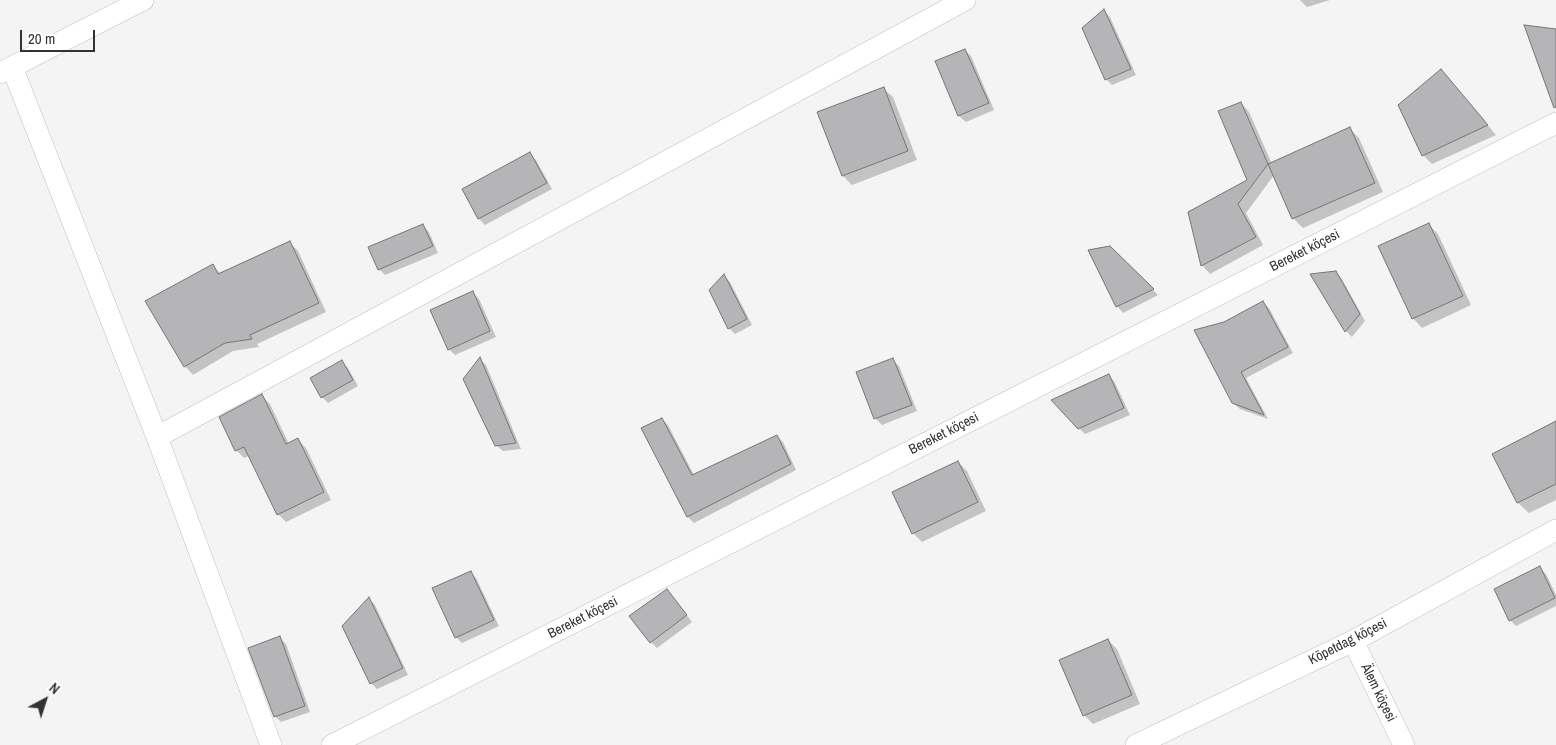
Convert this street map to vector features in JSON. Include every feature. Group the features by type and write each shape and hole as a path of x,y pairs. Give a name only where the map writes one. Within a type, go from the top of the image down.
{"street":[{"path":"143,0 6,70 158,437 271,745"},
{"path":"158,437 965,0"},
{"name":"Bereket köçesi","path":"332,745 1556,123"},
{"name":"Köpetdag köçesi","path":"1136,745 1353,641 1556,530"},
{"name":"Älem köçesi","path":"1353,641 1404,745"}],"building":[{"path":"1104,9 1131,69 1105,80 1082,28"},
{"path":"1524,25 1556,29 1556,107 1554,108"},
{"path":"965,49 989,103 958,116 935,61"},
{"path":"1441,69 1488,125 1422,156 1398,105"},
{"path":"884,87 908,151 842,176 817,112"},
{"path":"1241,102 1268,164 1238,204 1256,237 1201,266 1188,212 1247,180 1218,111"},
{"path":"1350,127 1375,183 1292,219 1268,164"},
{"path":"530,152 547,183 478,219 462,189"},
{"path":"1429,223 1463,296 1412,319 1378,246"},
{"path":"423,224 433,246 378,270 368,247"},
{"path":"290,241 319,303 250,335 252,339 225,343 184,367 145,301 213,264 218,274"},
{"path":"1110,246 1154,289 1116,307 1088,250"},
{"path":"1336,271 1360,314 1345,332 1310,274"},
{"path":"724,274 747,319 728,329 709,290"},
{"path":"473,291 490,331 448,350 430,310"},
{"path":"1263,301 1288,347 1241,372 1264,415 1232,403 1194,330 1224,322"},
{"path":"480,357 516,443 495,446 463,379"},
{"path":"893,358 912,405 874,419 856,372"},
{"path":"342,360 353,380 321,398 310,378"},
{"path":"1109,374 1124,408 1078,429 1051,400"},
{"path":"262,394 286,444 298,438 324,492 277,515 244,447 235,451 219,417"},
{"path":"662,418 692,475 777,435 791,464 687,517 641,428"},
{"path":"1556,421 1556,484 1517,503 1492,454"},
{"path":"958,461 978,502 912,534 892,492"},
{"path":"1540,566 1555,598 1509,621 1494,589"},
{"path":"471,571 494,620 455,638 432,588"},
{"path":"667,589 687,615 650,643 629,616"},
{"path":"369,597 403,668 370,684 342,626"},
{"path":"280,636 305,706 274,717 248,648"},
{"path":"1108,639 1132,695 1083,716 1059,660"}]}
